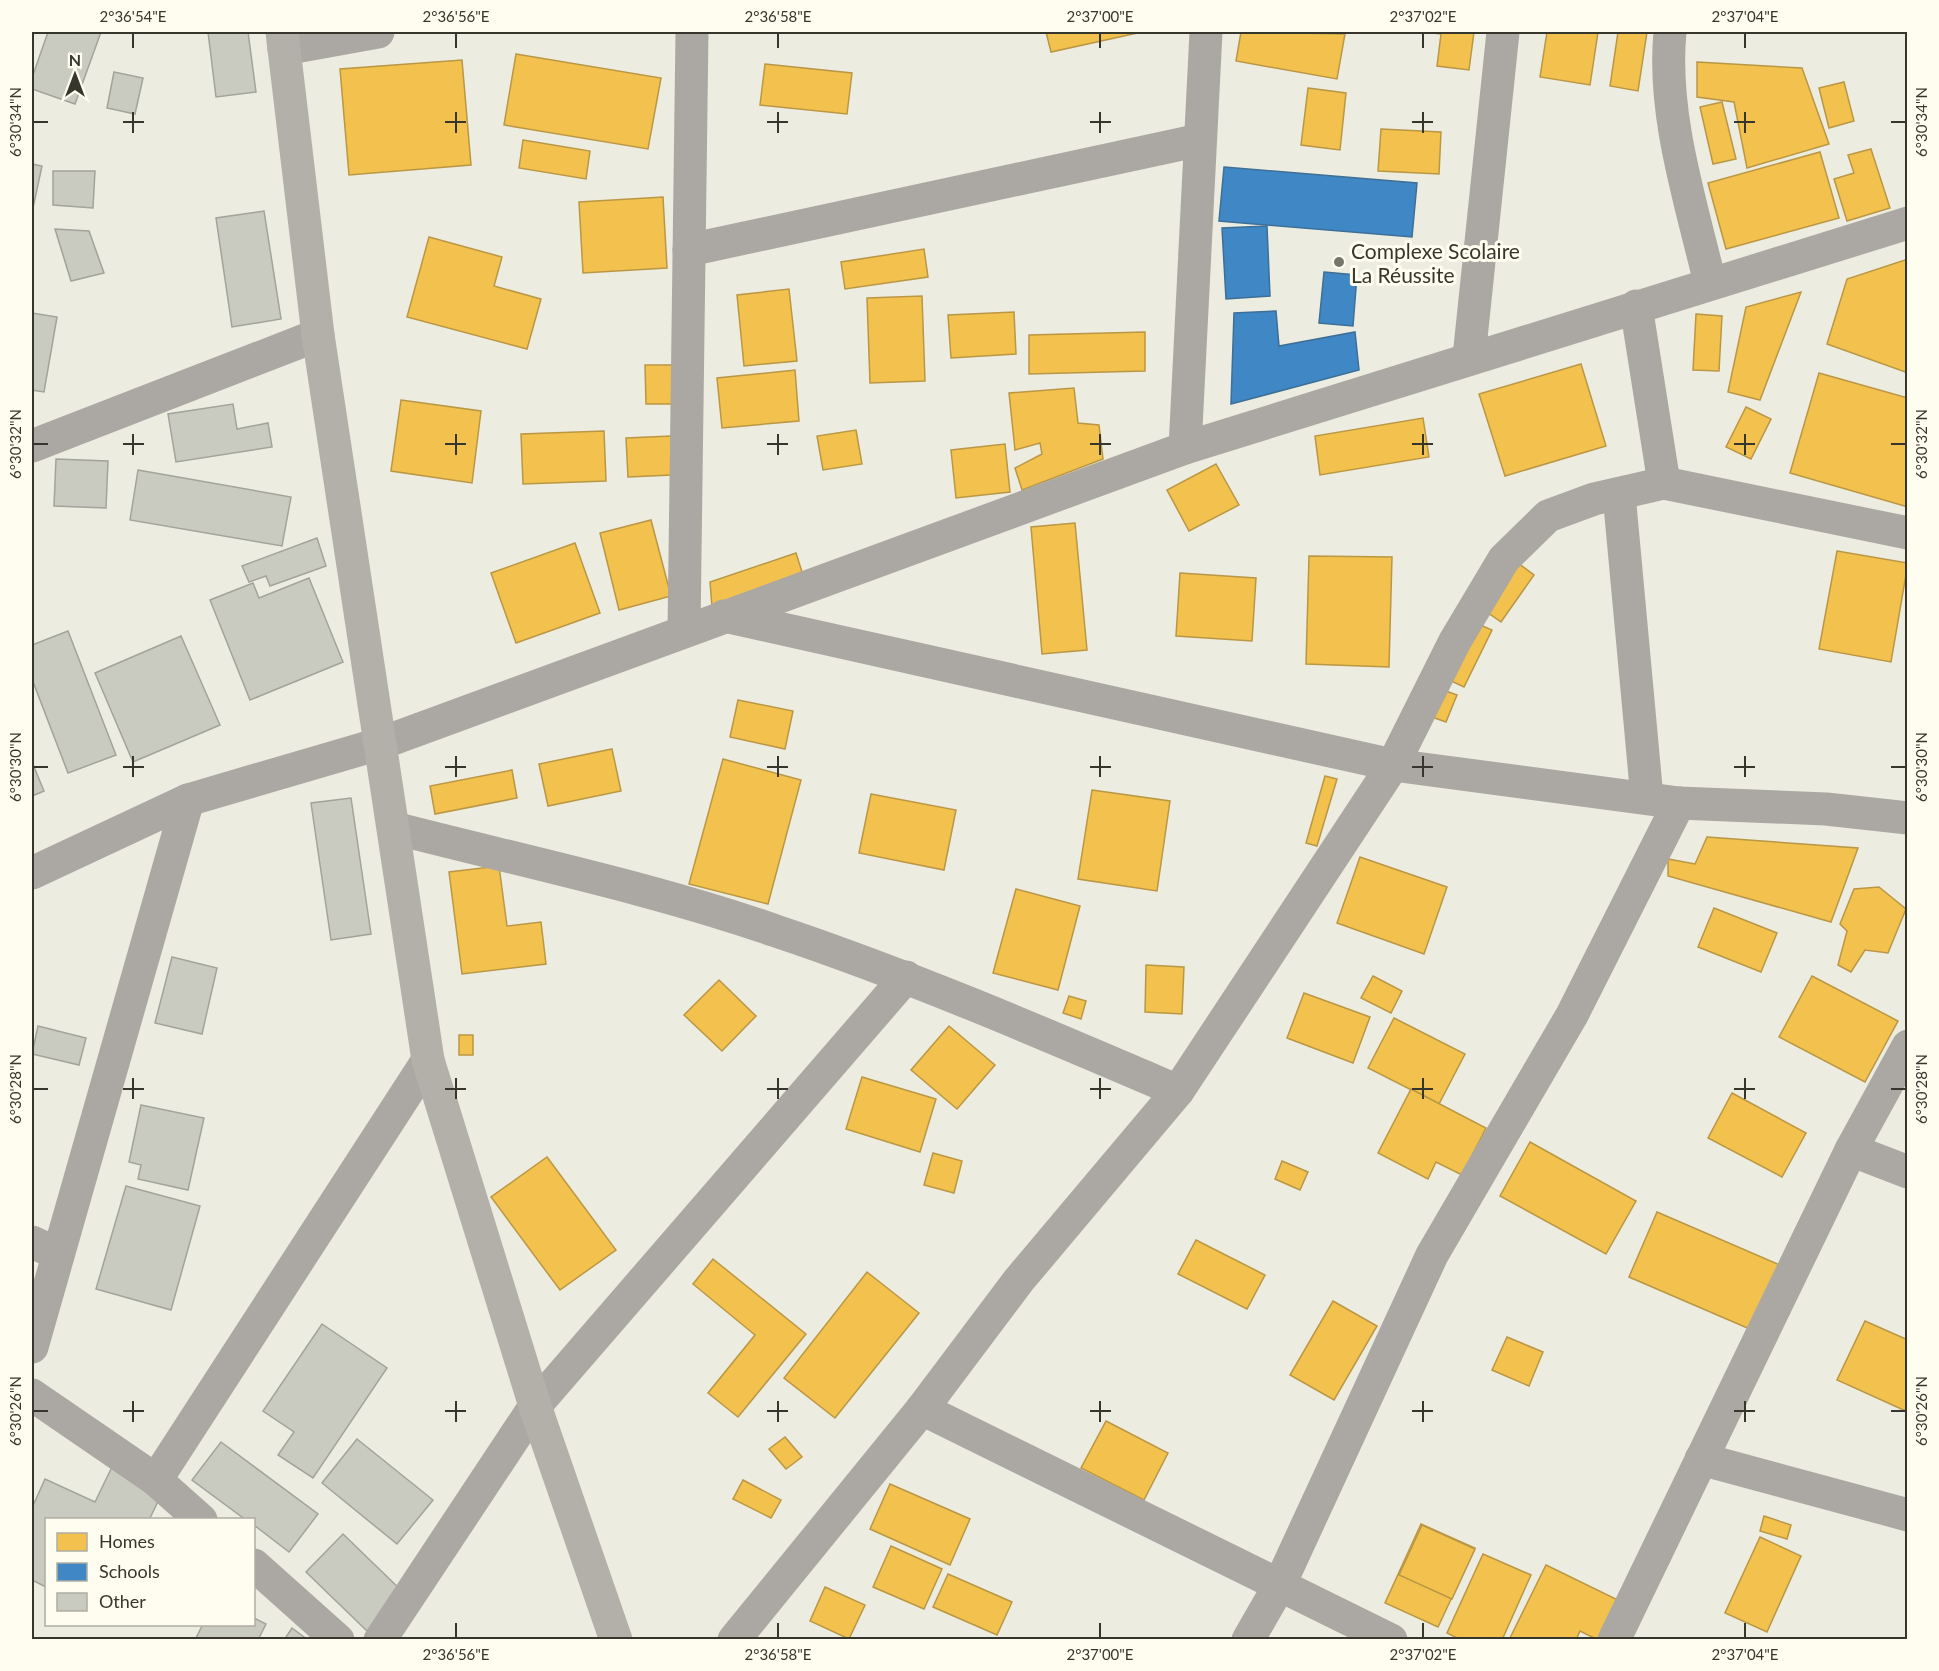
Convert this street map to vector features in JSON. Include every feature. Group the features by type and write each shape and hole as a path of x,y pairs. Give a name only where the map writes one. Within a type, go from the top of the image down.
{"street":[{"path":"378,32 283,40 318,335 428,1060 535,1406 616,1640"},
{"path":"684,631 692,32"},
{"path":"1185,448 1206,32"},
{"path":"1469,357 1503,32"},
{"path":"1670,32 1667,60 1679,151 1710,283"},
{"path":"689,250 1200,140"},
{"path":"32,873 188,800 379,744 724,615 1185,448 1469,357 1908,223"},
{"path":"1636,306 1664,483"},
{"path":"32,446 318,335"},
{"path":"734,1640 922,1409 1019,1280 1178,1091 1393,765 1455,641 1504,559 1548,516 1618,494 1664,483 1908,533"},
{"path":"1618,494 1647,798"},
{"path":"724,615 1393,765 1679,803 1826,809 1908,818"},
{"path":"32,1347 45,1248 188,800"},
{"path":"1248,1640 1279,1586 1432,1255 1572,1015 1679,803"},
{"path":"394,828 646,892 774,930 906,978 1178,1091"},
{"path":"380,1640 535,1406 906,978"},
{"path":"1614,1640 1851,1150 1908,1047"},
{"path":"156,1480 428,1060"},
{"path":"1851,1150 1908,1172"},
{"path":"32,1395 156,1480 199,1518"},
{"path":"922,1409 1391,1640"},
{"path":"1701,1459 1908,1515"},
{"path":"255,1566 338,1640"}],"building: Homes":[{"path":"1046,32 1142,32 1051,52"},
{"path":"1241,32 1345,34 1337,79 1236,61"},
{"path":"1425,32 1474,32 1469,70 1437,66 1441,34"},
{"path":"1547,32 1598,32 1590,85 1540,77"},
{"path":"1618,32 1647,32 1638,91 1610,86"},
{"path":"516,54 661,78 648,149 504,125"},
{"path":"462,60 471,165 349,175 340,69"},
{"path":"1697,62 1802,68 1829,144 1747,168 1734,102 1697,97"},
{"path":"765,64 852,73 847,114 760,105"},
{"path":"1844,82 1854,121 1829,128 1819,88"},
{"path":"1308,88 1346,93 1340,150 1301,145"},
{"path":"1722,102 1736,159 1713,164 1700,107"},
{"path":"1381,129 1441,132 1439,174 1378,171"},
{"path":"523,140 590,151 586,179 519,168"},
{"path":"1871,149 1890,208 1847,221 1834,179 1854,173 1848,155"},
{"path":"1820,152 1839,218 1726,249 1708,183"},
{"path":"663,197 667,268 583,273 579,202"},
{"path":"429,237 502,257 494,286 541,299 527,349 407,317"},
{"path":"924,249 928,277 845,289 841,262"},
{"path":"1908,259 1908,373 1827,344 1847,279"},
{"path":"789,289 797,361 744,366 737,295"},
{"path":"1801,292 1760,400 1728,392 1746,307"},
{"path":"922,296 925,381 870,383 867,298"},
{"path":"1014,312 1016,354 951,358 948,315"},
{"path":"1696,314 1722,316 1719,371 1693,370"},
{"path":"1145,332 1145,371 1029,374 1029,335"},
{"path":"1581,364 1606,446 1505,476 1479,394"},
{"path":"645,365 672,365 672,404 646,404"},
{"path":"795,370 799,421 722,428 717,378"},
{"path":"1819,373 1908,398 1908,507 1790,473"},
{"path":"1074,388 1078,423 1099,425 1103,459 1022,490 1015,468 1042,454 1040,443 1015,450 1009,393"},
{"path":"401,400 481,411 472,483 391,471"},
{"path":"1746,407 1771,419 1751,459 1726,447"},
{"path":"1423,418 1429,457 1320,475 1315,436"},
{"path":"856,430 862,464 823,470 817,436"},
{"path":"604,431 606,481 523,484 521,434"},
{"path":"671,436 672,475 628,477 626,438"},
{"path":"1005,444 1010,492 956,498 951,450"},
{"path":"1216,464 1239,505 1189,531 1167,490"},
{"path":"651,520 671,596 619,610 600,533"},
{"path":"1075,523 1087,650 1042,654 1031,527"},
{"path":"575,543 600,613 516,643 491,573"},
{"path":"1837,551 1908,563 1891,662 1819,649"},
{"path":"796,553 803,575 712,607 710,582"},
{"path":"1309,556 1392,557 1389,667 1306,664"},
{"path":"1518,563 1534,575 1501,622 1484,610"},
{"path":"1180,573 1256,578 1252,641 1176,636"},
{"path":"1476,623 1492,630 1464,687 1449,680"},
{"path":"1440,689 1457,695 1446,722 1429,716"},
{"path":"738,700 793,711 785,749 730,737"},
{"path":"612,749 621,791 548,806 539,764"},
{"path":"723,759 801,780 768,904 689,884"},
{"path":"512,770 517,798 435,814 430,786"},
{"path":"1325,776 1337,779 1317,846 1306,843"},
{"path":"1092,790 1170,801 1157,891 1078,879"},
{"path":"871,794 956,810 944,870 859,853"},
{"path":"1707,837 1858,848 1831,922 1668,876 1668,859 1695,864"},
{"path":"1360,857 1447,887 1424,954 1337,923"},
{"path":"499,866 507,926 541,922 546,964 462,974 449,872"},
{"path":"1879,887 1906,909 1888,953 1865,950 1851,972 1838,965 1847,931 1840,924 1854,889"},
{"path":"1016,889 1080,906 1058,990 993,973"},
{"path":"1714,908 1777,933 1761,972 1698,947"},
{"path":"1146,965 1184,967 1182,1014 1145,1012"},
{"path":"1373,976 1402,991 1391,1013 1361,998"},
{"path":"1812,976 1898,1021 1865,1082 1779,1037"},
{"path":"719,980 756,1016 722,1051 684,1015"},
{"path":"1304,993 1370,1017 1353,1063 1287,1038"},
{"path":"1069,996 1086,1001 1081,1019 1063,1013"},
{"path":"1394,1018 1465,1054 1439,1104 1368,1068"},
{"path":"949,1026 995,1065 957,1109 911,1070"},
{"path":"459,1035 473,1035 473,1055 459,1055"},
{"path":"862,1077 936,1099 920,1152 846,1129"},
{"path":"1411,1089 1486,1128 1462,1175 1436,1162 1428,1179 1378,1153"},
{"path":"1732,1093 1806,1133 1782,1177 1708,1138"},
{"path":"1530,1142 1636,1201 1606,1254 1500,1196"},
{"path":"933,1153 962,1161 954,1193 924,1185"},
{"path":"547,1157 616,1250 560,1290 491,1197"},
{"path":"1282,1161 1308,1172 1300,1190 1275,1179"},
{"path":"1657,1212 1780,1265 1752,1330 1629,1277"},
{"path":"1196,1240 1265,1275 1247,1309 1178,1274"},
{"path":"713,1259 806,1334 738,1417 708,1393 755,1335 693,1284"},
{"path":"867,1272 919,1313 835,1418 784,1378"},
{"path":"1333,1301 1377,1326 1334,1400 1290,1375"},
{"path":"1865,1321 1908,1340 1908,1412 1837,1380"},
{"path":"1507,1337 1543,1352 1529,1386 1492,1370"},
{"path":"1106,1421 1168,1453 1144,1500 1081,1468"},
{"path":"785,1437 802,1457 786,1469 769,1449"},
{"path":"743,1480 781,1500 771,1518 733,1499"},
{"path":"890,1484 970,1519 950,1565 870,1529"},
{"path":"1764,1516 1791,1525 1787,1539 1760,1531"},
{"path":"1421,1524 1475,1548 1438,1627 1385,1603"},
{"path":"1422,1525 1475,1549 1452,1599 1399,1575"},
{"path":"1760,1537 1801,1556 1767,1632 1725,1613"},
{"path":"891,1546 942,1569 924,1609 873,1587"},
{"path":"1483,1554 1531,1575 1502,1640 1461,1640 1447,1633"},
{"path":"1546,1565 1622,1602 1598,1640 1580,1631 1576,1640 1509,1640"},
{"path":"948,1574 1012,1602 997,1635 933,1607"},
{"path":"825,1587 865,1605 849,1639 810,1621"}],"building: Schools":[{"path":"1224,167 1417,183 1412,237 1219,221"},
{"path":"1267,226 1270,296 1226,299 1222,228"},
{"path":"1324,272 1357,275 1353,326 1319,323"},
{"path":"1276,311 1279,346 1355,332 1359,370 1231,404 1234,313"}],"building: Other":[{"path":"48,32 101,32 75,104 32,89 32,78"},
{"path":"208,32 248,32 256,92 216,97"},
{"path":"114,72 143,78 135,114 107,108"},
{"path":"32,164 42,166 33,208 32,208"},
{"path":"53,171 95,171 93,208 53,205"},
{"path":"264,211 281,319 232,327 216,218"},
{"path":"55,229 89,231 104,273 71,281"},
{"path":"32,313 57,317 44,392 32,390"},
{"path":"233,404 237,429 268,423 272,447 176,462 168,414"},
{"path":"56,459 108,461 106,508 54,506"},
{"path":"138,470 291,497 282,546 130,520"},
{"path":"317,538 326,566 270,586 266,576 249,582 242,566"},
{"path":"309,578 343,662 250,700 210,600 253,583 259,598"},
{"path":"68,631 116,755 68,773 32,679 32,645"},
{"path":"181,636 220,725 133,762 95,673"},
{"path":"32,762 44,791 32,796"},
{"path":"351,798 371,934 331,940 311,803"},
{"path":"172,957 217,968 202,1034 155,1023"},
{"path":"38,1026 86,1038 79,1065 32,1054"},
{"path":"141,1105 204,1118 188,1190 138,1179 141,1165 129,1162"},
{"path":"126,1186 200,1206 171,1310 96,1289"},
{"path":"322,1324 387,1368 313,1478 278,1455 294,1432 263,1411"},
{"path":"357,1439 433,1500 397,1544 322,1483"},
{"path":"221,1442 318,1514 289,1552 255,1526 255,1518 243,1518 192,1480"},
{"path":"112,1467 163,1491 150,1518 45,1518 45,1586 32,1580 32,1508 45,1479 95,1502"},
{"path":"343,1534 405,1594 368,1632 306,1572"},
{"path":"255,1618 266,1624 258,1640 195,1640 202,1626 255,1626"},
{"path":"292,1628 308,1640 284,1640"}],"place":[{"name":"Complexe Scolaire La Réussite","path":"1339,262"}]}
